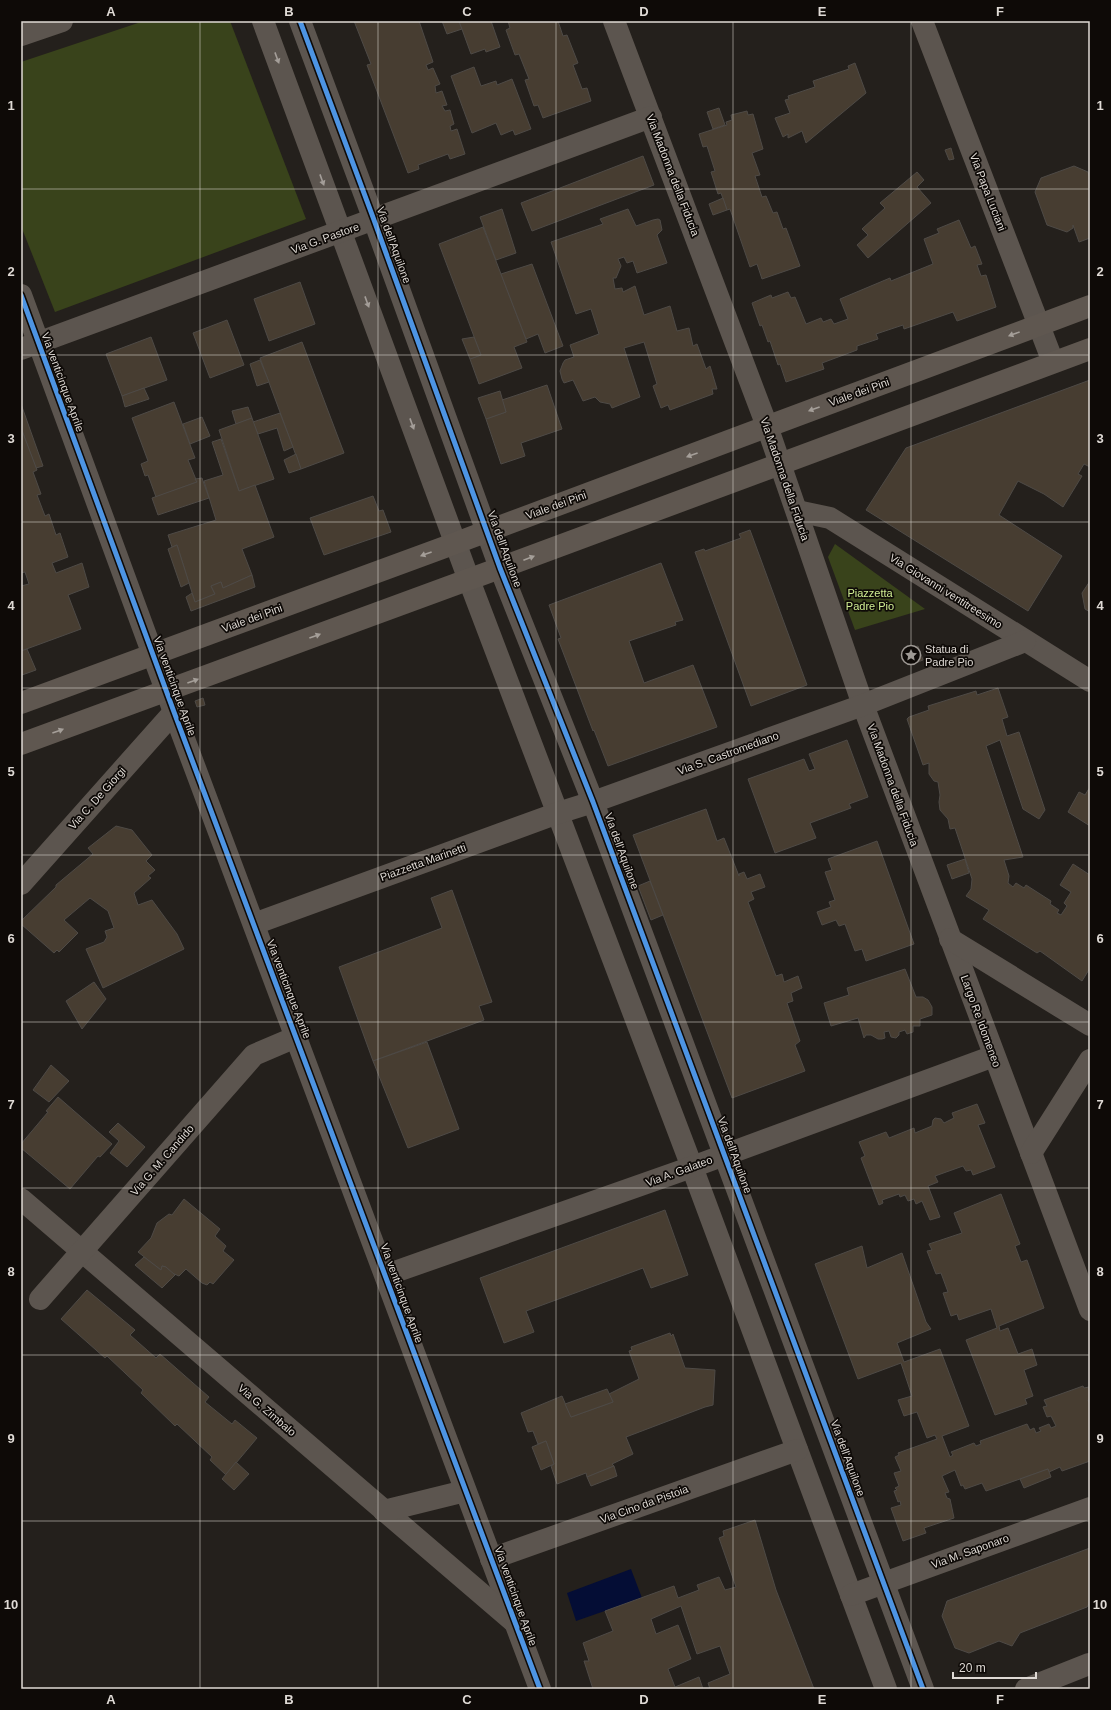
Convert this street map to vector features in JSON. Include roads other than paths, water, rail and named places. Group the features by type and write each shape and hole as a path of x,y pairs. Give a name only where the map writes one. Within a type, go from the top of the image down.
{"street":[{"path":"21,36 62,21"},
{"path":"263,21 469,580 692,1167 886,1689"},
{"name":"Via dell'Aquilone","path":"300,21 500,568 593,802 923,1689"},
{"name":"Via Madonna della Fiducia","path":"614,21 781,463 863,705 950,939"},
{"name":"Via Papa Luciani","path":"922,21 1054,362"},
{"name":"Via G. Pastore","path":"30,346 651,117"},
{"name":"Via venticinque Aprile","path":"21,295 30,346 153,654 386,1275 465,1491 492,1559 513,1621 540,1689"},
{"name":"Viale dei Pini","path":"21,703 456,543 1090,306"},
{"path":"21,744 469,580 1090,349"},
{"name":"Via Giovanni ventitreesimo","path":"797,511 830,518 1090,681"},
{"name":"Via S. Castromediano","path":"593,802 863,705 1025,641"},
{"name":"Via C. De Giorgi","path":"21,884 174,712"},
{"name":"Piazzetta Marinetti","path":"254,924 558,813 593,802"},
{"path":"950,939 1090,1025"},
{"name":"Largo Re Idomeneo","path":"950,939 1031,1153"},
{"name":"Via G. M. Candido","path":"40,1299 254,1055 296,1037"},
{"name":"Via A. Galateo","path":"386,1275 692,1167 994,1056"},
{"path":"1090,1060 1031,1153 1090,1310"},
{"name":"Via G. Zimbalo","path":"21,1199 513,1621"},
{"name":"Via Cino da Pistoia","path":"492,1559 797,1450"},
{"path":"384,1511 465,1491"},
{"name":"Via M. Saponaro","path":"851,1595 1090,1508"},
{"path":"1026,1689 1089,1664"}],"water":[{"path":"631,1569 642,1598 576,1621 567,1593"}],"place":[{"name":"Statua di Padre Pio","path":"911,655"}],"park label":[{"name":"Piazzetta Padre Pio","path":"870,599"}]}
